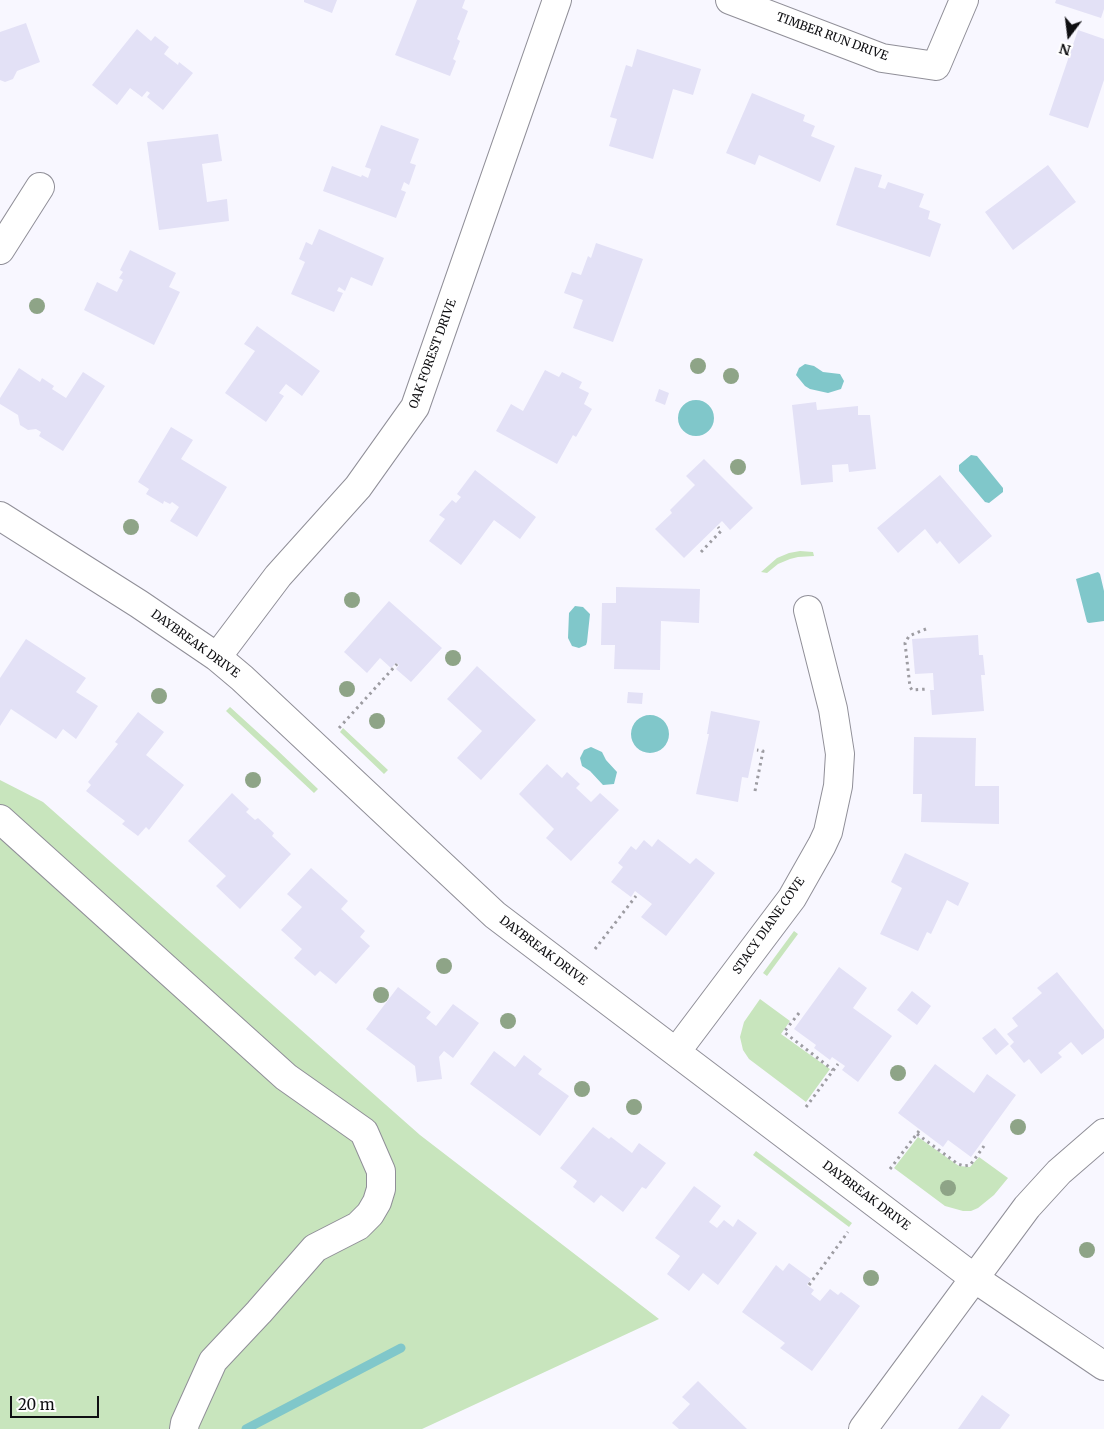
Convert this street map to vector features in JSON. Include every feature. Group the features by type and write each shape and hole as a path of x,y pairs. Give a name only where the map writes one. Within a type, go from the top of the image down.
{"street":[{"name":"OAK FOREST DRIVE","path":"217,657 278,576 358,487 416,407 557,0"},
{"name":"TIMBER RUN DRIVE","path":"730,0 882,58 936,66 964,0"},
{"path":"0,250 40,187"},
{"name":"DAYBREAK DRIVE","path":"0,516 139,604 217,657 242,678 496,915 974,1278 1104,1366"},
{"name":"STACY DIANE COVE","path":"676,1052 792,898 828,832 838,786 840,754 834,709 808,610"},
{"path":"0,819 286,1077 364,1132 381,1171 381,1189 377,1202 370,1214 358,1226 315,1248 213,1361 184,1429"},
{"path":"863,1429 1027,1207 1059,1172 1104,1133"}],"path":[{"path":"701,552 722,531 718,527"},
{"path":"926,629 909,636 905,643 910,687 912,690 928,689"},
{"path":"338,730 398,664"},
{"path":"755,791 763,751 757,750"},
{"path":"595,949 636,896"},
{"path":"799,1013 784,1032 833,1070"},
{"path":"806,1107 838,1064"},
{"path":"890,1169 918,1132 958,1164 964,1166 970,1165 984,1146"},
{"path":"809,1285 848,1232"}],"green space":[{"path":"800,551 813,552 814,556 790,559 778,564 767,573 761,572 777,558"},
{"path":"230,707 318,789 314,793 226,711"},
{"path":"343,728 388,770 384,774 340,732"},
{"path":"0,780 43,802 420,1135 659,1319 422,1429 0,1429"},
{"path":"794,931 798,934 767,976 763,973"},
{"path":"760,999 790,1021 781,1034 830,1069 806,1102 749,1059 743,1050 740,1037 744,1022"},
{"path":"918,1137 959,1166 970,1167 979,1157 1008,1178 994,1195 978,1208 971,1211 963,1211 945,1206 894,1168"},
{"path":"756,1151 852,1223 849,1227 753,1155"}],"water":[{"path":"805,364 814,366 823,372 840,374 844,381 841,389 828,393 805,386 796,375 799,368"},
{"path":"696,400 703,401 709,405 713,411 713,425 709,431 703,435 696,436 689,435 683,431 679,425 678,418 679,411 683,405 689,401"},
{"path":"971,455 977,456 1003,488 1003,492 989,503 985,502 959,471 959,465"},
{"path":"1098,572 1104,591 1104,621 1089,623 1087,622 1076,579"},
{"path":"575,606 583,607 590,614 587,642 586,645 579,648 572,646 568,638 569,613"},
{"path":"650,715 663,721 669,734 663,747 650,753 637,747 631,734 637,721"},
{"path":"591,747 602,752 606,760 617,772 614,784 603,785 590,771 582,766 580,758 584,750"}],"building":[{"path":"304,0 337,0 332,13 304,2"},
{"path":"417,0 465,0 462,8 468,11 457,39 460,41 453,59 456,61 450,76 395,55"},
{"path":"1056,0 1104,0 1104,9 1101,18 1055,3"},
{"path":"26,23 40,62 17,71 13,79 5,82 0,80 0,32"},
{"path":"137,29 151,41 155,36 169,47 164,54 178,65 179,62 193,73 163,110 147,97 150,93 147,91 142,97 130,88 117,105 92,85"},
{"path":"1078,30 1104,39 1104,80 1088,128 1049,115"},
{"path":"637,49 701,69 693,95 673,89 653,159 609,146 617,119 610,117 626,65 632,67"},
{"path":"752,93 805,115 803,121 815,126 811,136 835,146 820,182 759,155 755,165 726,153"},
{"path":"381,125 419,139 410,163 416,165 409,185 404,182 401,190 406,192 396,218 323,191 332,166 368,178 371,169 365,167"},
{"path":"218,134 222,161 202,164 207,202 227,199 229,221 159,230 147,142"},
{"path":"1048,165 1076,202 1013,250 985,212"},
{"path":"855,167 882,175 878,187 885,189 888,182 924,194 919,207 930,211 928,219 941,224 930,257 836,225"},
{"path":"319,229 384,258 372,286 351,277 345,291 339,287 337,291 343,293 334,312 291,294 305,262 299,259 306,242 312,245"},
{"path":"596,243 643,259 613,342 573,328 583,300 564,293 572,272 581,275 588,256 591,258"},
{"path":"130,250 176,273 169,287 180,292 154,345 84,310 97,282 117,292 123,280 119,278 123,272 120,270"},
{"path":"257,326 320,371 302,396 286,384 279,393 284,396 266,422 225,393 255,351 244,344"},
{"path":"19,368 40,382 42,378 54,386 52,389 66,398 83,372 105,386 63,451 39,436 41,432 36,429 28,430 20,425 18,415 0,404 0,398"},
{"path":"545,370 559,377 562,372 582,382 579,388 589,393 584,404 592,409 576,437 573,435 557,464 496,431 511,404 523,411"},
{"path":"659,389 669,393 665,405 655,401"},
{"path":"816,402 817,410 858,406 858,415 870,415 876,469 849,472 848,464 832,465 833,482 801,485 792,405"},
{"path":"171,427 193,440 181,459 227,487 197,537 170,521 179,507 172,502 170,504 164,501 163,504 146,494 149,489 138,482"},
{"path":"704,459 753,508 730,530 722,521 684,558 655,529 672,513 670,510 695,485 686,476"},
{"path":"475,470 536,517 520,539 494,520 461,565 429,541 445,519 439,515 452,500 456,503 461,497 457,494"},
{"path":"940,475 992,536 959,564 940,541 937,544 925,529 898,553 877,528"},
{"path":"616,587 700,589 699,623 661,621 660,670 614,669 615,645 601,645 602,603 616,603"},
{"path":"389,601 442,648 411,682 396,669 399,665 396,663 391,668 380,658 367,673 344,652"},
{"path":"978,635 979,655 983,655 985,675 981,675 984,711 932,715 930,690 934,690 933,673 915,674 912,639"},
{"path":"26,639 86,678 76,692 98,706 76,739 63,729 56,739 11,709 0,726 0,678"},
{"path":"477,666 536,720 481,780 457,758 482,731 447,699"},
{"path":"628,692 643,693 642,704 627,703"},
{"path":"711,711 760,721 748,778 742,777 738,802 696,794 709,734 707,734"},
{"path":"138,712 164,732 146,755 184,785 149,830 146,827 138,836 122,824 125,821 86,791 91,785 88,782 118,744 115,742"},
{"path":"914,737 976,738 975,786 999,786 999,824 921,822 922,794 913,794"},
{"path":"547,764 562,778 567,772 580,784 576,788 591,802 600,793 619,810 571,861 546,838 554,829 519,794"},
{"path":"232,793 249,809 246,812 255,820 258,818 274,833 272,836 291,854 240,909 216,886 226,876 188,841"},
{"path":"658,839 690,864 696,858 715,873 666,936 641,917 652,904 635,891 631,897 611,882 623,867 618,863 631,846 636,850 644,840 652,847"},
{"path":"905,853 969,883 958,906 947,900 931,934 927,932 918,951 880,934 902,888 891,882"},
{"path":"311,868 348,901 341,909 365,931 360,937 370,946 336,984 320,971 315,976 294,958 302,949 281,930 302,907 287,894"},
{"path":"839,967 867,988 853,1008 892,1036 858,1082 842,1070 845,1066 832,1057 830,1060 814,1048 816,1045 794,1029"},
{"path":"1057,972 1104,1030 1104,1038 1082,1055 1071,1042 1058,1053 1062,1057 1041,1074 1029,1059 1024,1063 1010,1046 1014,1042 1007,1034 1018,1026 1012,1018 1042,993 1037,988"},
{"path":"398,987 431,1012 426,1018 436,1026 453,1004 479,1023 453,1058 444,1051 439,1057 442,1079 417,1082 415,1066 366,1029"},
{"path":"912,991 931,1006 917,1025 897,1010"},
{"path":"995,1028 1009,1044 996,1055 982,1038"},
{"path":"494,1051 515,1067 524,1055 542,1069 538,1074 569,1096 540,1136 470,1084"},
{"path":"935,1064 974,1093 987,1074 1016,1095 971,1157 948,1140 943,1147 898,1113"},
{"path":"593,1127 609,1139 611,1137 632,1153 639,1143 666,1163 646,1189 642,1187 623,1212 601,1195 594,1203 573,1187 577,1181 560,1168"},
{"path":"694,1186 721,1206 709,1222 717,1228 724,1220 733,1227 738,1219 757,1233 718,1285 703,1273 689,1291 667,1274 680,1256 655,1238"},
{"path":"789,1263 811,1279 807,1285 814,1290 811,1294 820,1301 830,1289 838,1295 841,1292 860,1306 812,1371 780,1348 785,1343 742,1312 776,1265 783,1271"},
{"path":"698,1381 747,1429 679,1429 672,1423 690,1404 682,1397"},
{"path":"982,1395 1010,1415 1000,1429 958,1429"}],"waterway":[{"path":"246,1429 401,1348"}]}
